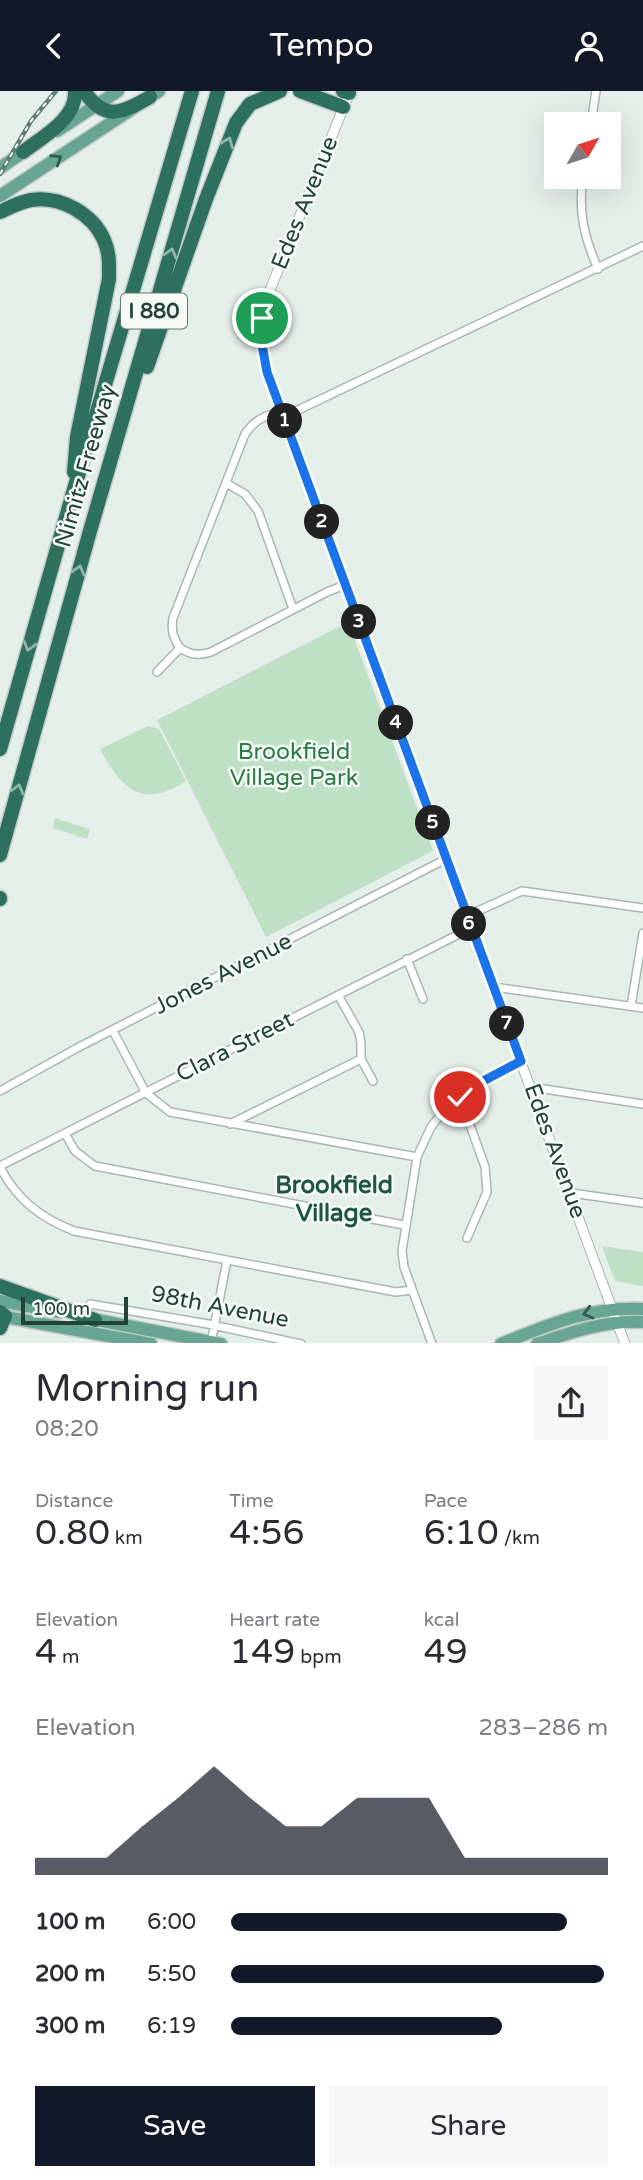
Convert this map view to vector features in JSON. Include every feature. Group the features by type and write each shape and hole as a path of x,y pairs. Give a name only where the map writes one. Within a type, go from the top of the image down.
{"highway":[{"path":"23,152 66,117 74,107 75,91"},
{"path":"84,91 96,106 116,113 127,111 155,94"},
{"path":"179,134 184,91"},
{"name":"Nimitz Freeway","path":"0,749 192,91"},
{"name":"Nimitz Freeway","path":"0,855 90,531 218,91"},
{"path":"90,531 206,199 236,123 250,104 281,91"},
{"path":"300,91 344,107"},
{"path":"0,212 31,200 61,202 80,212 96,227 104,240 110,259 109,279 73,464 75,486"},
{"path":"0,1286 95,1319"}],"main road":[{"path":"0,168 118,91"},
{"path":"0,196 155,94"},
{"name":"98th Avenue","path":"0,1301 214,1343"},
{"path":"546,1338 589,1312 643,1309"},
{"path":"1,1318 151,1343"},
{"path":"501,1343 546,1338 618,1323 643,1322"}],"street":[{"path":"593,112 596,91"},
{"name":"Edes Avenue","path":"348,92 268,295 262,314 262,353 281,412 625,1343"},
{"path":"582,189 581,218 598,269"},
{"path":"345,585 211,652 200,655 189,653 180,648 174,639 173,618 251,426 270,413 296,411 643,246"},
{"path":"226,482 245,494 258,511 293,609"},
{"path":"157,672 180,648"},
{"name":"Jones Avenue","path":"0,1091 446,859"},
{"path":"467,916 522,891 643,908"},
{"name":"Clara Street","path":"0,1167 471,928"},
{"path":"631,1006 643,933"},
{"path":"407,959 423,999"},
{"path":"494,987 643,1008"},
{"path":"338,995 359,1033 362,1043 361,1059 373,1081"},
{"path":"113,1031 146,1093 170,1112 417,1157"},
{"path":"230,1124 361,1059"},
{"path":"432,1343 412,1290 402,1251 404,1225 417,1157 431,1127 445,1109 485,1080 521,1061"},
{"path":"531,1087 643,1104"},
{"path":"460,1097 485,1167 488,1192 467,1238"},
{"path":"66,1135 75,1151 95,1166 404,1225"},
{"path":"0,1167 13,1190 34,1212 74,1231 396,1292 412,1290"},
{"path":"571,1193 643,1203"},
{"path":"214,1343 214,1325 227,1261"},
{"name":"98th Avenue","path":"90,1304 302,1343"}],"green space":[{"name":"Brookfield Village Park","path":"348,622 433,851 266,937 157,720"},
{"path":"148,726 159,729 186,781 157,794 135,791 125,784 100,749"},
{"path":"55,818 90,829 87,839 53,828"},
{"path":"602,1246 643,1252 643,1286 615,1281"}],"railway":[{"path":"0,174 31,121 56,91"}],"district":[{"name":"Brookfield Village","path":"334,1199"}],"route":[{"path":"262,318 260,334 267,372 521,1061 460,1097"}]}
